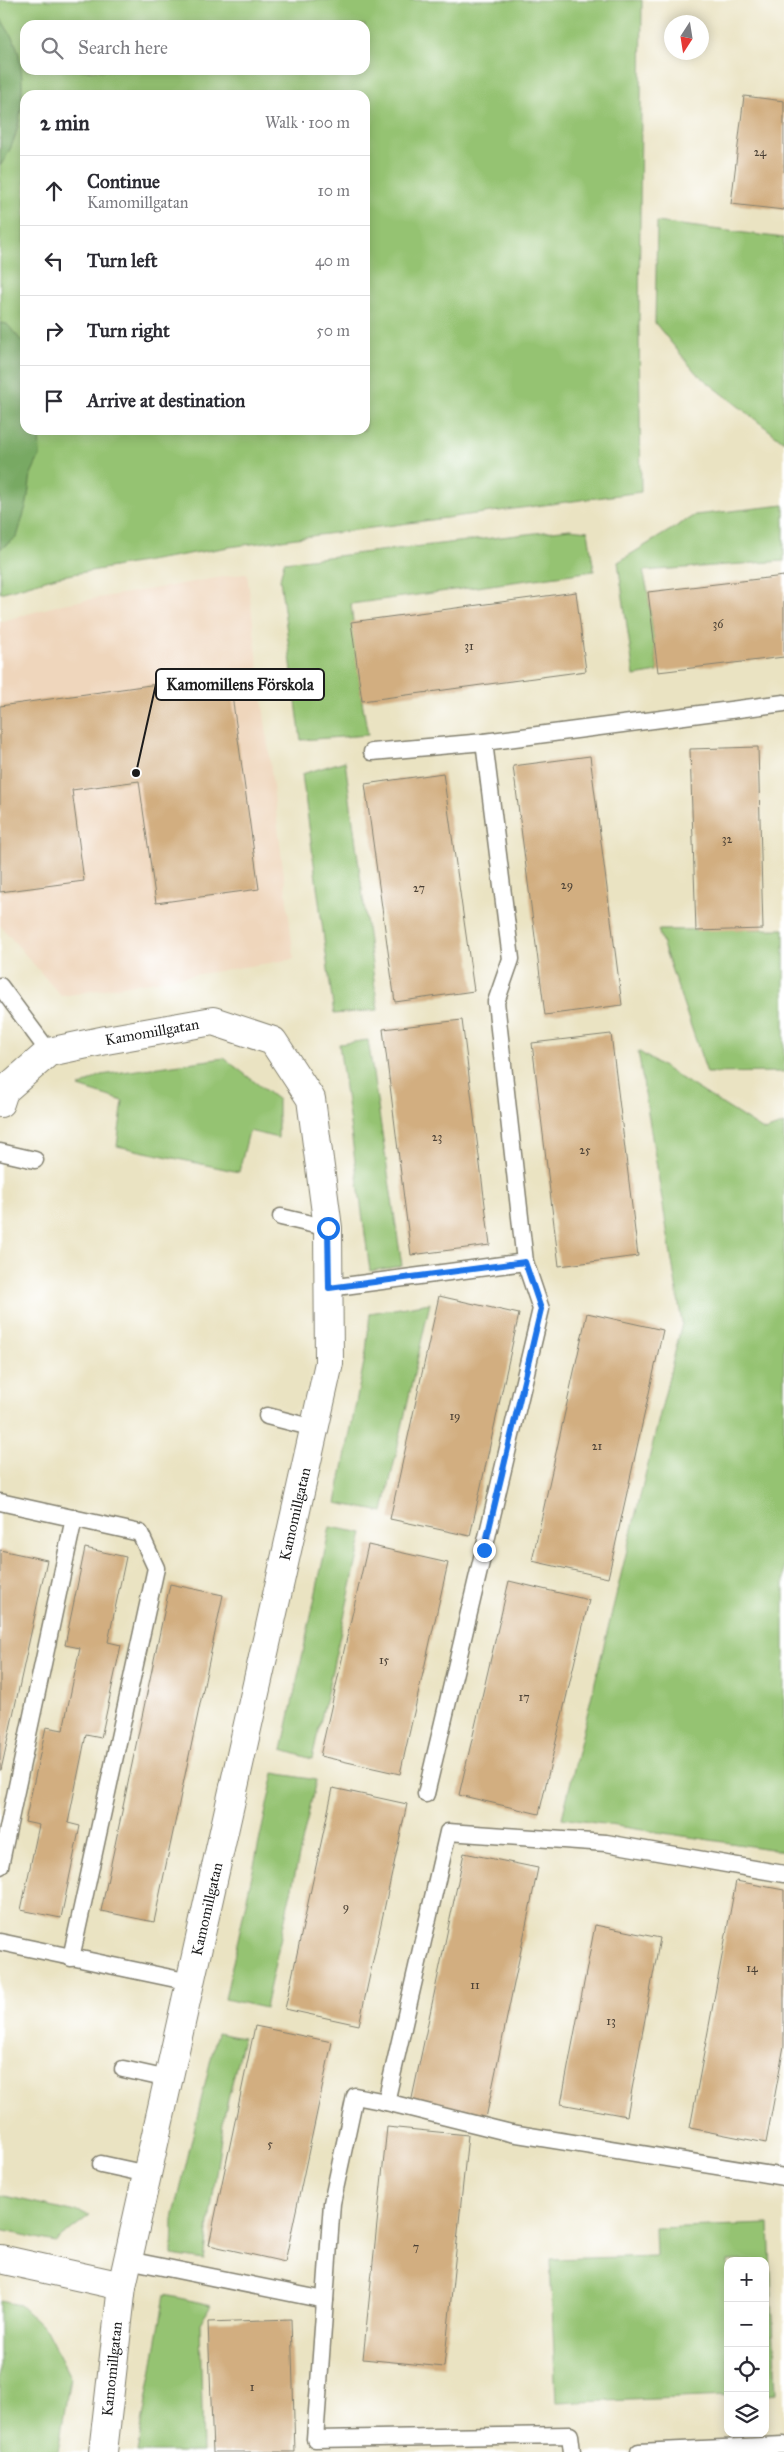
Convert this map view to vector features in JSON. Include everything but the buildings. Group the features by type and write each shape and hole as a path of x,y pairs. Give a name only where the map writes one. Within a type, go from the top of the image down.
{"street":[{"name":"Kamomillgatan","path":"0,1103 4,1091 49,1052 213,1021 273,1041 311,1098 328,1228 329,1363 122,2286 103,2452"},
{"path":"0,2259 122,2286"}],"lane":[{"path":"372,752 484,742 784,703"},
{"path":"426,1794 541,1309 525,1262 496,1002 511,959 484,742"},
{"path":"0,986 49,1052"},
{"path":"0,1152 35,1160"},
{"path":"281,1218 328,1228"},
{"path":"329,1288 525,1262"},
{"path":"267,1416 314,1428"},
{"path":"0,1502 140,1533 156,1568 71,1958"},
{"path":"0,1866 74,1518"},
{"path":"386,2102 448,1832 606,1843 784,1874"},
{"path":"0,1942 190,1982"},
{"path":"123,2069 168,2080"},
{"path":"572,2452 570,2435 315,2439 332,2203 355,2096 511,2133 784,2176"},
{"path":"101,2164 147,2174"},
{"path":"128,2260 325,2300"},
{"path":"639,2452 784,2445"}],"shaded area":[{"path":"247,573 294,959 61,996 0,925 0,622 62,604"}],"green space":[{"path":"0,0 642,0 639,326 641,492 229,547 56,577 0,593"},
{"path":"0,17 18,50 22,90 20,90 18,128 0,166"},
{"path":"657,222 784,238 784,442 696,373 655,323"},
{"path":"0,323 7,324 20,339 20,435 39,435 40,455 31,474 27,503 17,537 0,549"},
{"path":"784,505 784,561 643,571 648,592 658,672 634,676 618,562 695,515"},
{"path":"570,529 588,531 594,571 351,604 362,701 368,735 301,740 280,579 284,562"},
{"path":"345,761 378,1010 334,1014 302,774"},
{"path":"784,929 784,1072 707,1073 658,930"},
{"path":"368,1040 402,1266 370,1271 339,1044"},
{"path":"638,1051 765,1131 784,1124 784,1851 562,1818 682,1323"},
{"path":"224,1058 278,1100 278,1138 249,1131 239,1172 117,1146 123,1101 79,1087 101,1075"},
{"path":"430,1303 383,1512 336,1503 366,1352 370,1313"},
{"path":"330,1527 363,1533 312,1759 282,1750"},
{"path":"274,1773 316,1780 265,2008 225,1999"},
{"path":"217,2033 243,2038 224,2116 204,2260 172,2255 173,2219"},
{"path":"0,2195 90,2215 55,2242 0,2230"},
{"path":"769,2224 776,2394 769,2395 769,2257 724,2257 724,2396 556,2403 550,2259 656,2256 655,2228"},
{"path":"165,2295 212,2305 200,2323 203,2452 137,2452"},
{"path":"0,2301 20,2305 46,2330 70,2377 58,2452 0,2452"}],"place":[{"name":"Kamomillens Förskola","path":"136,773"}],"route":[{"path":"328,1228 329,1288 525,1262 541,1309 484,1550"}]}
